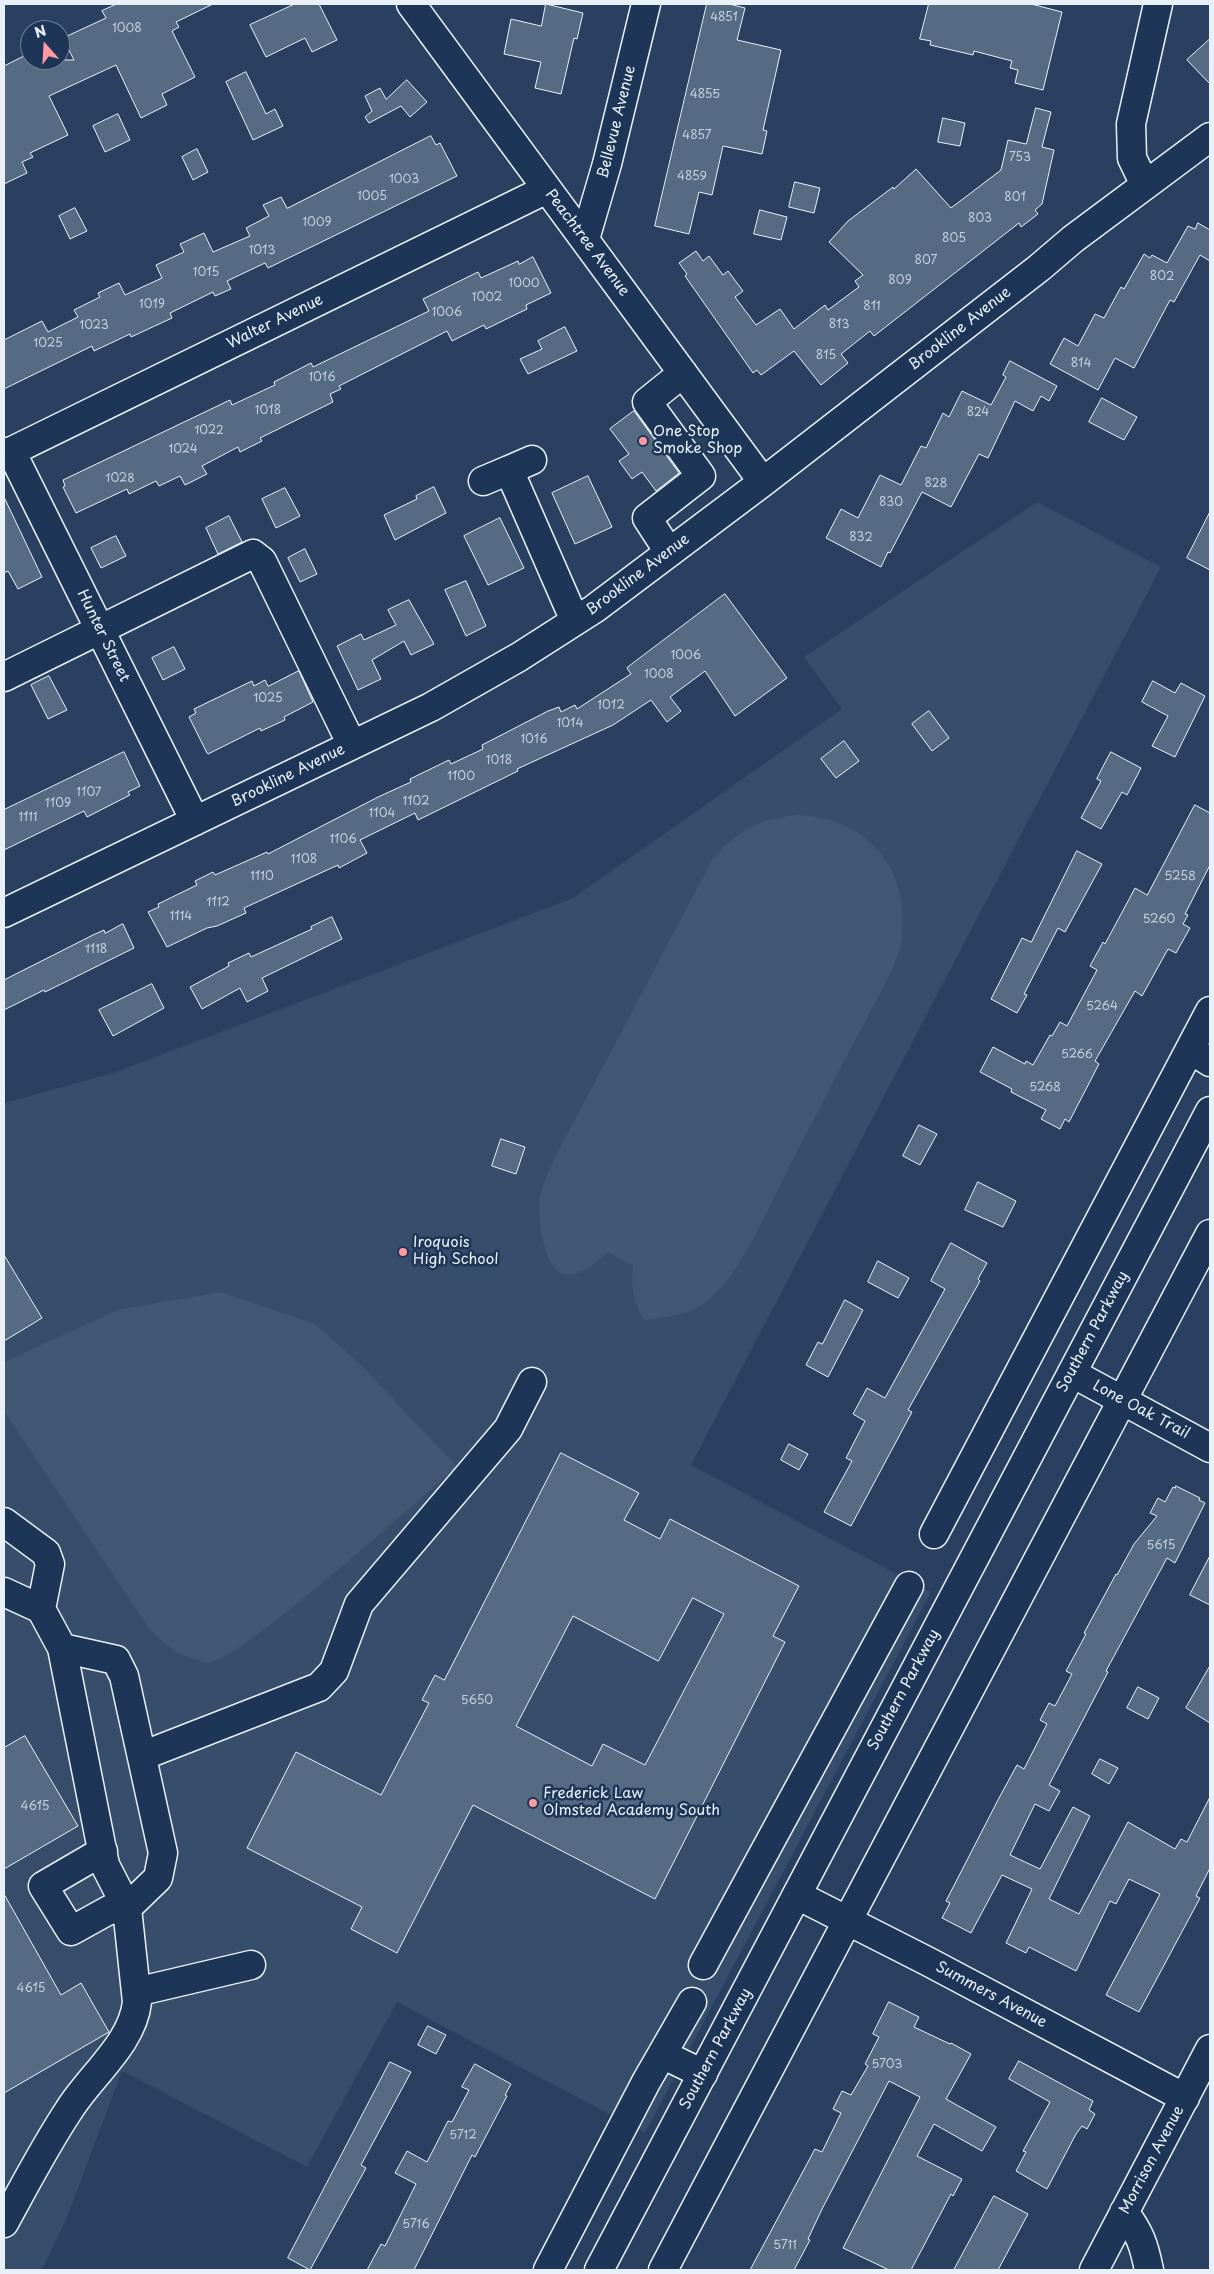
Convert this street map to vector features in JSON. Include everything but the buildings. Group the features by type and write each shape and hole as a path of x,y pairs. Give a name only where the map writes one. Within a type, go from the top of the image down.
{"street":[{"name":"Peachtree Avenue","path":"411,4 762,482"},
{"name":"Bellevue Avenue","path":"585,239 608,164 646,4"},
{"path":"1145,185 1132,158 1131,124 1158,4"},
{"name":"Brookline Avenue","path":"4,913 431,707 519,657 575,621 762,482 1040,268 1073,239 1210,137"},
{"name":"Walter Avenue","path":"7,453 546,189"},
{"path":"669,552 647,518 701,476 647,402 683,373"},
{"name":"Hunter Street","path":"7,453 99,628 195,821"},
{"path":"483,481 521,465 575,621"},
{"path":"4,677 99,628 253,554 262,561 352,745"},
{"path":"934,1534 1200,1056 1210,1011"},
{"name":"Southern Parkway","path":"599,2270 1210,1111"},
{"path":"662,2270 1210,1234"},
{"name":"Lone Oak Trail","path":"1072,1373 1210,1448"},
{"path":"142,1756 319,1687 334,1671 359,1604 508,1429 532,1382"},
{"path":"4,1522 46,1553 50,1564 41,1609"},
{"path":"703,1965 909,1586"},
{"path":"4,1592 41,1609 62,1648 105,1865 127,1908 136,1992 136,2016 127,2034 69,2109 4,2223"},
{"path":"62,1648 116,1660 124,1676 163,1853 158,1878 127,1908 109,1910 71,1931 44,1886 103,1851"},
{"name":"Summers Avenue","path":"797,1895 1185,2098"},
{"path":"136,1992 252,1965"},
{"path":"548,2270 662,2054 692,2002"},
{"name":"Morrison Avenue","path":"1094,2270 1210,2050"},
{"path":"662,2054 702,2074"},
{"path":"1124,2212 1138,2230 1144,2243 1149,2270"}],"shaded area":[{"name":"Iroquois High School","path":"1037,502 1161,567 691,1465 931,1592 645,2133 397,2002 307,2167 122,2071 66,2220 42,2270 4,2270 4,1103 113,1073 573,898 842,709 804,657"},
{"path":"798,815 823,818 845,826 864,837 879,852 891,870 899,890 903,913 902,938 899,951 883,988 742,1259 718,1291 706,1302 692,1310 676,1315 644,1320 637,1306 634,1294 632,1282 633,1266 608,1252 588,1268 577,1273 565,1274 558,1271 552,1264 547,1254 541,1229 539,1206 543,1185 560,1148 711,862 729,842 748,828 771,819"},
{"path":"221,1292 315,1324 362,1366 457,1467 331,1576 255,1636 226,1656 204,1663 176,1651 164,1643 148,1627 4,1411 4,1362 120,1309"}],"place":[{"name":"One Stop Smoke Shop","path":"643,441"},
{"name":"Iroquois High School","path":"403,1252"},
{"name":"Frederick Law Olmsted Academy South","path":"533,1803"}]}
